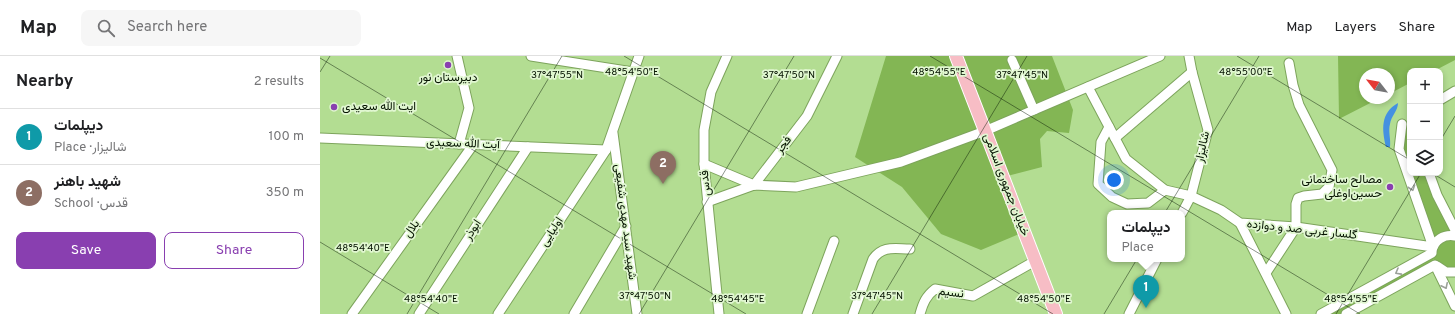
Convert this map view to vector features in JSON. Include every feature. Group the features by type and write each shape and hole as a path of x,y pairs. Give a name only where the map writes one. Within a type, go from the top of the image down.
{"main road":[{"name":"خیابان جمهوری اسلامی","path":"956,56 1056,314"}],"street":[{"path":"457,56 469,108 459,144"},
{"path":"531,56 633,72"},
{"name":"اولیایی","path":"498,314 606,150 639,56"},
{"name":"قدس","path":"719,314 707,202 704,164 704,130 711,92 727,56"},
{"name":"فجر","path":"754,185 807,116 837,56"},
{"path":"704,164 754,185 796,187 902,162 985,131 1160,56"},
{"name":"شالیزار","path":"1184,210 1191,196 1208,130 1189,56"},
{"path":"1012,60 1034,110"},
{"path":"1266,273 1296,227 1296,204 1298,198 1322,194 1329,187 1332,170 1299,105 1293,85 1289,63"},
{"path":"1115,138 1192,72"},
{"name":"گلسار غربی صد و دوازده","path":"1088,87 1126,159 1164,190 1191,196 1221,210 1240,223 1296,227 1432,250"},
{"path":"1443,98 1455,91"},
{"path":"1406,121 1399,149 1432,250 1435,265 1455,306"},
{"path":"1109,127 1101,142 1098,184 1112,197 1127,204 1148,203 1164,190"},
{"name":"شهید سید مهدی شفیعی","path":"613,130 637,314"},
{"name":"آیت الله سعیدی","path":"320,138 606,150"},
{"name":"بلال","path":"352,314 473,145"},
{"name":"ابوذر","path":"418,314 528,147"},
{"path":"1430,176 1437,195 1455,230"},
{"path":"707,202 754,185"},
{"path":"1240,223 1286,314"},
{"path":"574,314 626,226"},
{"path":"1321,314 1432,250 1441,238 1455,236"},
{"path":"807,314 834,241"},
{"path":"853,314 873,258 878,252 885,249 910,249"},
{"name":"نسیم","path":"920,314 924,301 935,289 973,296 1035,261"},
{"path":"1128,313 1155,262"},
{"path":"1435,265 1446,272 1455,272"},
{"path":"1346,314 1435,265"}],"green space":[{"path":"886,56 955,56 1024,232 981,250 941,234 902,187 855,157"},
{"path":"960,56 1052,56 1073,110 1069,133 1047,131 1040,139 1042,167 1007,176"},
{"path":"1338,56 1455,56 1455,60 1440,68 1407,68 1407,85 1395,91 1395,68 1359,68 1359,104 1368,104 1339,119"},
{"path":"1402,124 1407,129 1407,174 1399,149"},
{"path":"1408,176 1430,176 1455,230 1455,271 1436,265"},
{"path":"1432,253 1435,265 1346,314 1322,314"}],"water":[{"path":"1398,103 1389,127 1390,147 1386,147 1383,128 1385,117 1392,107"}],"place":[{"name":"دبیرستان نور","path":"448,65"},
{"name":"ایت الله سعیدی","path":"334,107"},
{"name":"شهید باهنر","path":"663,184"},
{"name":"مصالح ساختمانی حسین‌اوغلی","path":"1390,187"},
{"name":"دیپلمات","path":"1146,308"}]}
